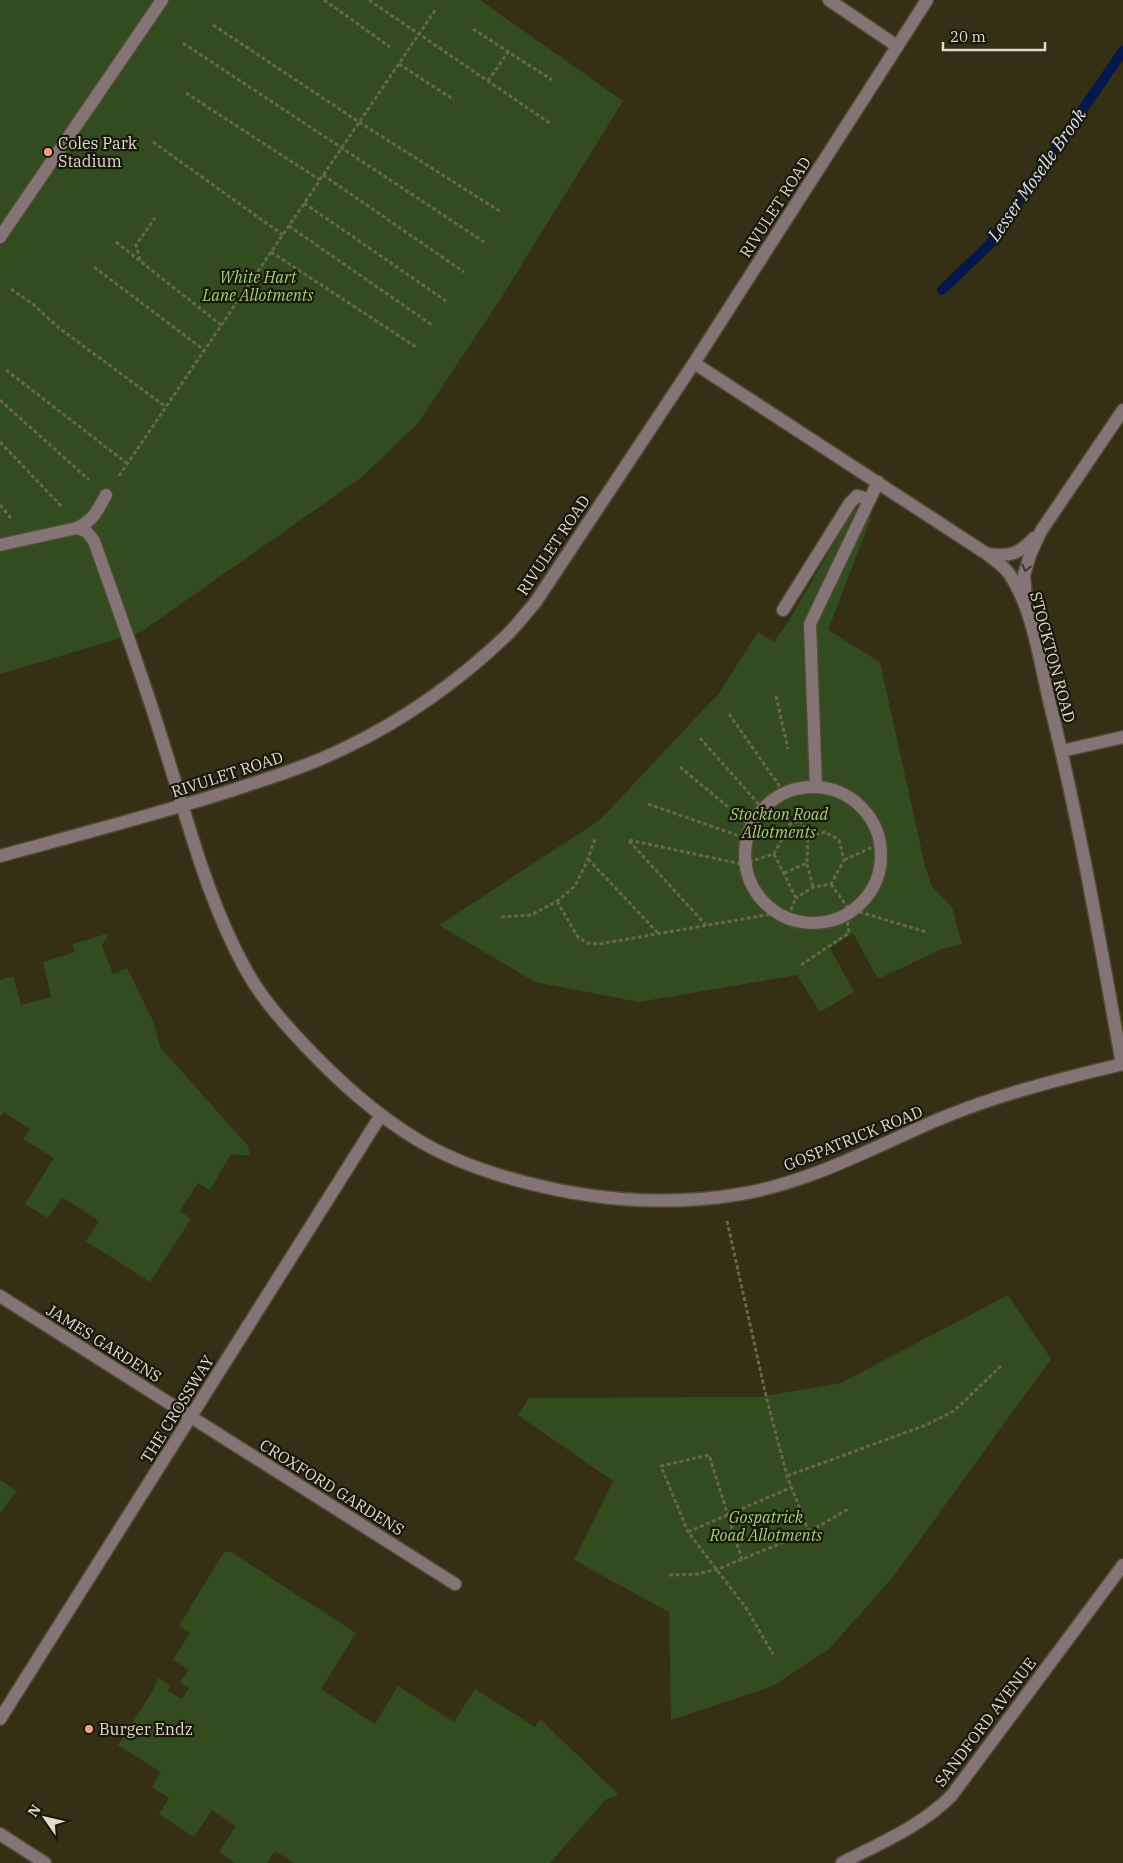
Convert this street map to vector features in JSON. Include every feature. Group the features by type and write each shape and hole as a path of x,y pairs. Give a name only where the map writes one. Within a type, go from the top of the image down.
{"street":[{"path":"0,236 162,0"},
{"path":"829,0 898,46"},
{"name":"RIVULET ROAD","path":"0,856 183,806 285,773 347,748 426,701 480,659 509,633 535,603 694,364 927,0"},
{"name":"STOCKTON ROAD","path":"694,364 987,554 1004,567 1014,580 1026,607 1062,751 1122,1064"},
{"path":"1026,607 1024,575 1030,554 1041,531 1123,410"},
{"path":"816,787 810,624 878,482"},
{"path":"0,545 77,528 88,523 106,495"},
{"path":"783,610 850,503 857,496 869,499"},
{"path":"94,541 93,528 97,511"},
{"path":"77,528 86,531 94,541"},
{"path":"987,554 1006,556 1024,549 1041,531"},
{"name":"GOSPATRICK ROAD","path":"94,541 163,740 207,880 224,927 247,972 270,1005 305,1046 337,1078 381,1115 431,1148 478,1168 534,1186 590,1197 639,1201 740,1194 790,1182 834,1166 937,1120 1006,1093 1122,1064"},
{"path":"1062,751 1123,738"},
{"path":"816,787 828,788 846,795 860,806 872,821 880,844 881,859 877,879 867,896 850,911 836,919 817,923 797,921 783,915 763,901 751,884 746,865 745,845 751,826 762,809 776,797 791,791 816,787"},
{"name":"THE CROSSWAY","path":"0,1720 381,1115"},
{"name":"JAMES GARDENS","path":"0,1296 191,1417"},
{"name":"CROXFORD GARDENS","path":"191,1417 456,1584"},
{"name":"SANDFORD AVENUE","path":"842,1863 916,1824 938,1810 952,1795 1123,1565"},
{"path":"0,1834 45,1863"}],"path":[{"path":"324,0 390,47"},
{"path":"370,0 551,124"},
{"path":"0,400 106,495 436,9"},
{"path":"213,25 359,122 501,212"},
{"path":"473,29 552,80"},
{"path":"182,43 484,242"},
{"path":"488,82 508,52"},
{"path":"399,64 454,100"},
{"path":"186,92 320,180"},
{"path":"153,142 283,235"},
{"path":"323,175 464,272"},
{"path":"304,203 446,300"},
{"path":"130,253 155,218"},
{"path":"289,226 432,325"},
{"path":"116,242 221,325"},
{"path":"136,245 140,261"},
{"path":"271,252 416,347"},
{"path":"94,267 204,350"},
{"path":"11,289 34,305 59,328 166,407"},
{"path":"6,370 128,464"},
{"path":"0,442 56,499 77,528"},
{"path":"776,696 791,791"},
{"path":"730,714 791,791"},
{"path":"700,738 762,809"},
{"path":"680,767 751,826"},
{"path":"706,926 629,840 746,865 752,861 774,854 790,824 818,815 816,787"},
{"path":"648,804 748,838"},
{"path":"800,820 808,837 807,863 813,887"},
{"path":"808,837 825,832 840,840 844,860"},
{"path":"501,917 531,916 557,901 575,886 595,839"},
{"path":"831,884 844,860 880,844"},
{"path":"774,854 796,898"},
{"path":"588,859 659,934"},
{"path":"784,874 807,863"},
{"path":"801,965 849,932 850,911 831,884"},
{"path":"557,901 577,936 586,943 599,944 783,915 796,898 813,887 831,884"},
{"path":"850,911 926,932"},
{"path":"722,1196 766,1396 787,1476 809,1532"},
{"path":"787,1476 926,1425 954,1411 1001,1366"},
{"path":"742,1560 709,1455 660,1466 688,1532 746,1608 773,1654"},
{"path":"688,1532 792,1487"},
{"path":"669,1575 698,1574 718,1569 809,1532 850,1508"}],"green space":[{"name":"White Hart Lane Allotments","path":"0,0 480,0 623,101 501,298 418,423 362,477 141,632 0,674"},
{"name":"Stockton Road Allotments","path":"855,507 871,518 828,630 880,662 925,866 932,887 952,907 962,944 942,949 878,979 853,933 830,948 854,992 820,1012 797,975 639,1002 535,982 439,925 600,820 719,693 758,632 774,642 788,622"},
{"path":"108,935 102,946 113,974 127,968 154,1023 160,1047 248,1146 250,1156 231,1154 210,1190 198,1183 180,1211 191,1219 150,1282 86,1241 99,1221 62,1197 48,1218 25,1204 54,1158 23,1139 30,1129 4,1112 0,1117 0,980 13,976 21,1005 51,997 43,962 75,952 73,944"},
{"name":"Gospatrick Road Allotments","path":"1008,1295 1051,1359 893,1577 829,1649 773,1686 671,1720 669,1612 574,1560 613,1481 518,1415 529,1398 759,1397 841,1383"},
{"path":"0,1480 17,1491 0,1513"},
{"path":"224,1552 231,1552 356,1633 321,1689 375,1724 398,1686 454,1722 475,1689 535,1727 540,1719 618,1794 605,1800 550,1863 294,1863 275,1851 267,1863 235,1863 219,1852 236,1826 212,1810 194,1837 159,1814 169,1798 152,1787 161,1772 118,1745 152,1692 158,1678 170,1685 168,1691 182,1699 189,1688 180,1682 189,1670 173,1660 190,1633 179,1626"}],"waterway":[{"name":"Lesser Moselle Brook","path":"942,290 990,244 1123,51"}],"place":[{"name":"Coles Park Stadium","path":"48,152"},
{"name":"Burger Endz","path":"89,1729"}]}
